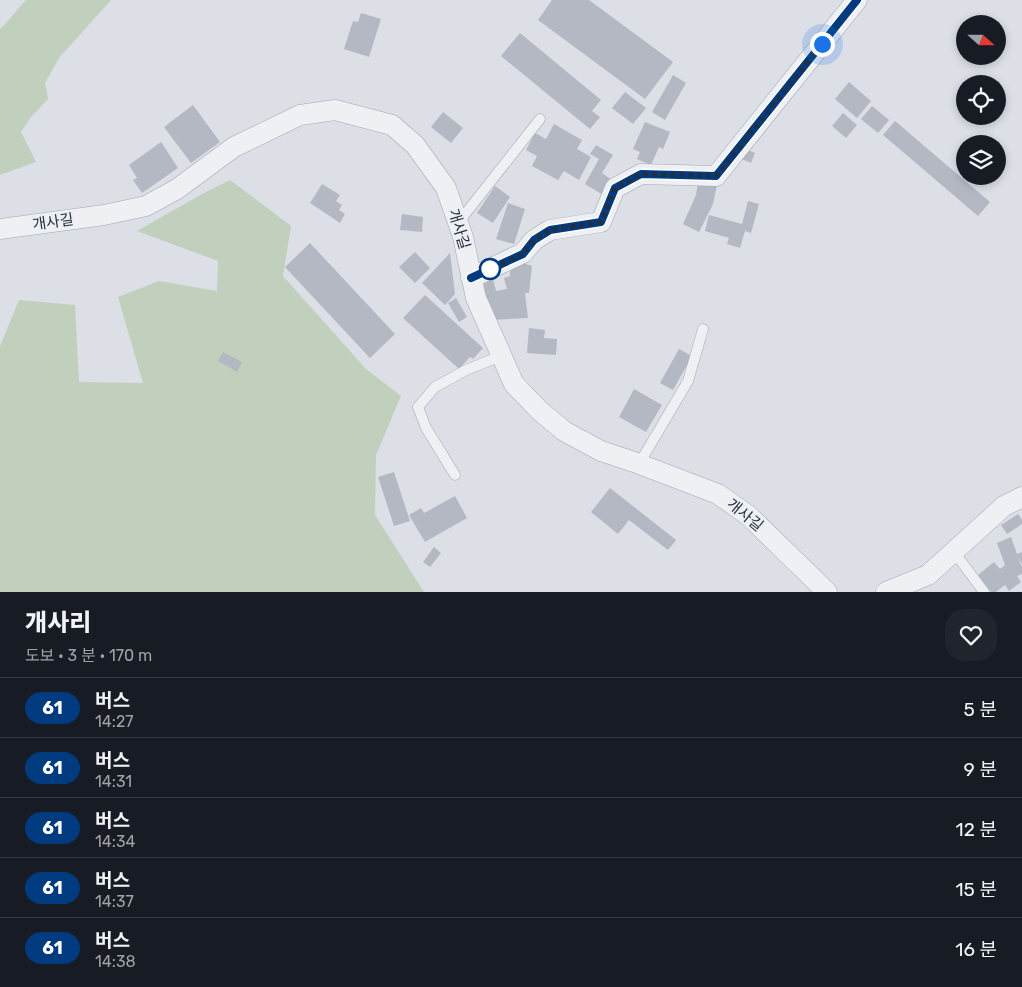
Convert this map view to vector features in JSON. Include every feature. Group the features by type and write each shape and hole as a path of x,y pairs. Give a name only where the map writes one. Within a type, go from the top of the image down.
{"street":[{"path":"471,278 523,254 534,240 550,230 601,222 615,188 641,174 716,176 857,0"},
{"name":"개사길","path":"0,229 104,215 146,206 177,189 234,147 300,115 335,110 392,125 415,145 446,188 463,237 476,298 514,384 540,411 564,431 601,452 639,464 718,494 749,516 827,592"},
{"path":"886,592 928,575 1004,506 1022,497"}],"lane":[{"path":"458,223 540,119"},
{"path":"639,464 688,381 703,329"},
{"path":"455,475 426,428 418,407 435,387 466,370 501,356"},
{"path":"954,552 984,592"}],"green space":[{"path":"26,0 111,0 59,58 45,83 48,99 31,117 21,132 36,162 0,175 0,29"},
{"path":"230,180 291,226 283,276 366,369 401,396 376,455 375,515 424,592 0,592 0,346 19,300 75,305 79,382 143,383 118,297 159,281 217,291 218,261 137,231"}],"building":[{"path":"552,0 589,0 673,62 645,99 538,20"},
{"path":"361,13 381,19 369,57 344,49 353,21 358,22"},
{"path":"520,33 601,100 592,111 600,117 590,129 501,56"},
{"path":"673,75 686,83 665,120 652,112"},
{"path":"849,82 871,101 857,118 835,99"},
{"path":"625,92 646,108 633,124 612,108"},
{"path":"193,105 220,142 191,163 164,127"},
{"path":"872,106 889,120 878,133 861,119"},
{"path":"443,112 463,128 451,143 431,127"},
{"path":"843,113 857,125 846,138 832,126"},
{"path":"895,121 956,173 956,185 970,185 990,202 978,216 883,135"},
{"path":"645,122 670,132 663,149 659,147 651,165 637,159 640,152 633,149"},
{"path":"554,124 582,140 577,149 591,157 579,180 564,171 558,180 532,166 537,156 526,150 535,133 546,139"},
{"path":"161,142 178,168 142,193 133,180 137,178 129,165"},
{"path":"596,145 613,155 602,173 612,180 603,195 585,184 599,159 590,154"},
{"path":"743,148 755,153 751,163 739,158"},
{"path":"698,183 717,185 713,204 699,232 683,224 696,195"},
{"path":"322,184 340,195 336,201 342,205 339,210 345,214 340,223 310,203"},
{"path":"495,186 510,197 493,223 477,213"},
{"path":"748,201 759,204 751,233 745,231 740,248 727,244 729,238 705,231 709,215 742,224"},
{"path":"508,203 525,209 514,244 496,239"},
{"path":"402,214 423,217 422,232 400,230"},
{"path":"310,243 395,334 370,358 285,267"},
{"path":"415,252 430,268 415,283 399,267"},
{"path":"450,253 455,294 445,305 422,283"},
{"path":"520,262 532,266 529,293 525,293 528,318 492,320 480,286 493,279 496,291 507,289 504,278 510,276 510,268"},
{"path":"425,295 483,348 473,359 470,357 459,369 403,318"},
{"path":"456,298 467,317 459,322 448,303"},
{"path":"529,328 545,330 544,338 557,339 556,355 527,353"},
{"path":"679,349 692,356 673,390 660,383"},
{"path":"223,352 242,362 237,372 218,361"},
{"path":"634,389 662,405 646,432 619,417"},
{"path":"394,472 410,521 394,526 378,477"},
{"path":"610,488 676,540 668,550 629,520 618,534 591,512"},
{"path":"455,496 467,518 425,542 409,515 421,508 424,513"},
{"path":"1018,514 1022,524 1007,534 1001,525"},
{"path":"1011,537 1017,554 1022,552 1022,564 1018,557 1022,567 1022,574 1017,576 1021,582 1009,591 1005,585 996,592 991,592 978,575 994,562 1000,569 1005,565 997,543"},
{"path":"434,547 441,553 430,567 423,562"}],"bus line":[{"name":"61","path":"471,278 523,254 534,240 550,230 601,222 615,188 641,174 716,176 857,0"}],"route":[{"path":"490,269 523,254 534,240 550,230 601,222 615,188 641,174 716,176 822,44"}]}
